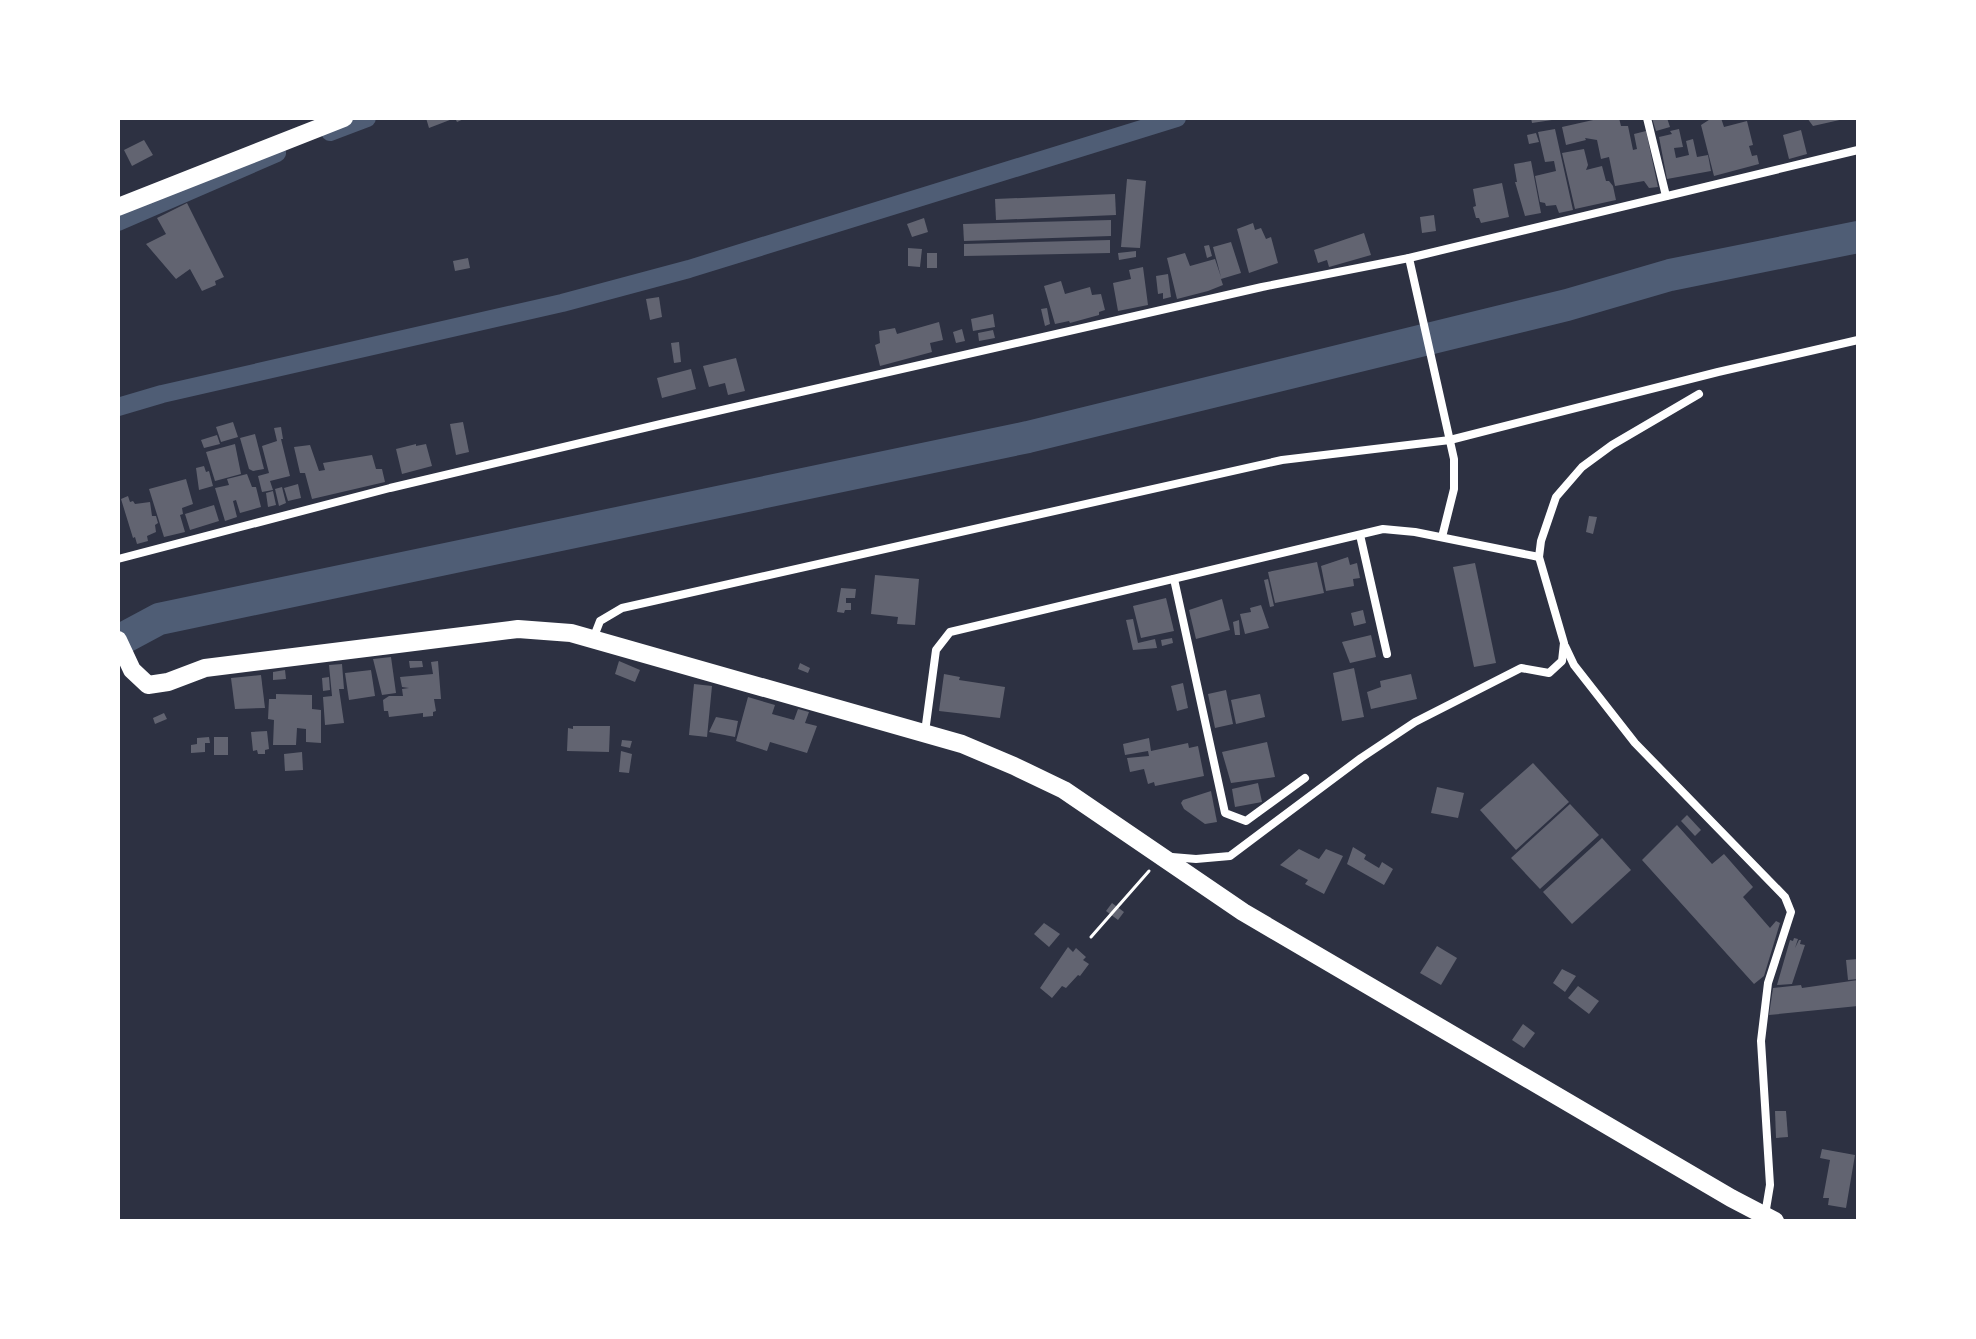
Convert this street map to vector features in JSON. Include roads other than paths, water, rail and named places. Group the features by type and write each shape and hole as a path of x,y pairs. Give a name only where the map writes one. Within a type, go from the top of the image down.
{"main road":[{"path":"118,207 344,118"},
{"path":"118,640 132,670 148,685 168,682 205,668 518,629 571,633 962,744 1064,790 1243,912 1770,1219"}],"street":[{"path":"1647,118 1666,196"},
{"path":"118,559 390,488 665,423 1262,287 1409,258 1858,150"},
{"path":"1409,258 1454,459 1454,489 1442,537"},
{"path":"593,639 600,621 622,608 1282,460 1449,436 1858,340"},
{"path":"1699,394 1612,445 1582,467 1556,497 1541,541 1539,557 1563,642 1574,665 1635,743 1785,897 1791,912 1768,983 1761,1041 1770,1219"},
{"path":"925,733 936,650 950,632 1383,529 1442,537 1539,557"},
{"path":"1360,535 1387,654"},
{"path":"1174,579 1225,813 1246,821 1305,778"},
{"path":"1162,856 1196,859 1230,856 1361,758 1415,722 1521,668 1549,673 1562,661 1563,642"}],"waterway":[{"path":"330,132 367,118"},
{"path":"118,407 162,394 562,303 689,269 1177,118"},
{"path":"118,222 277,153"},
{"path":"118,641 159,619 1028,437 1567,305 1670,275 1858,237"}]}
